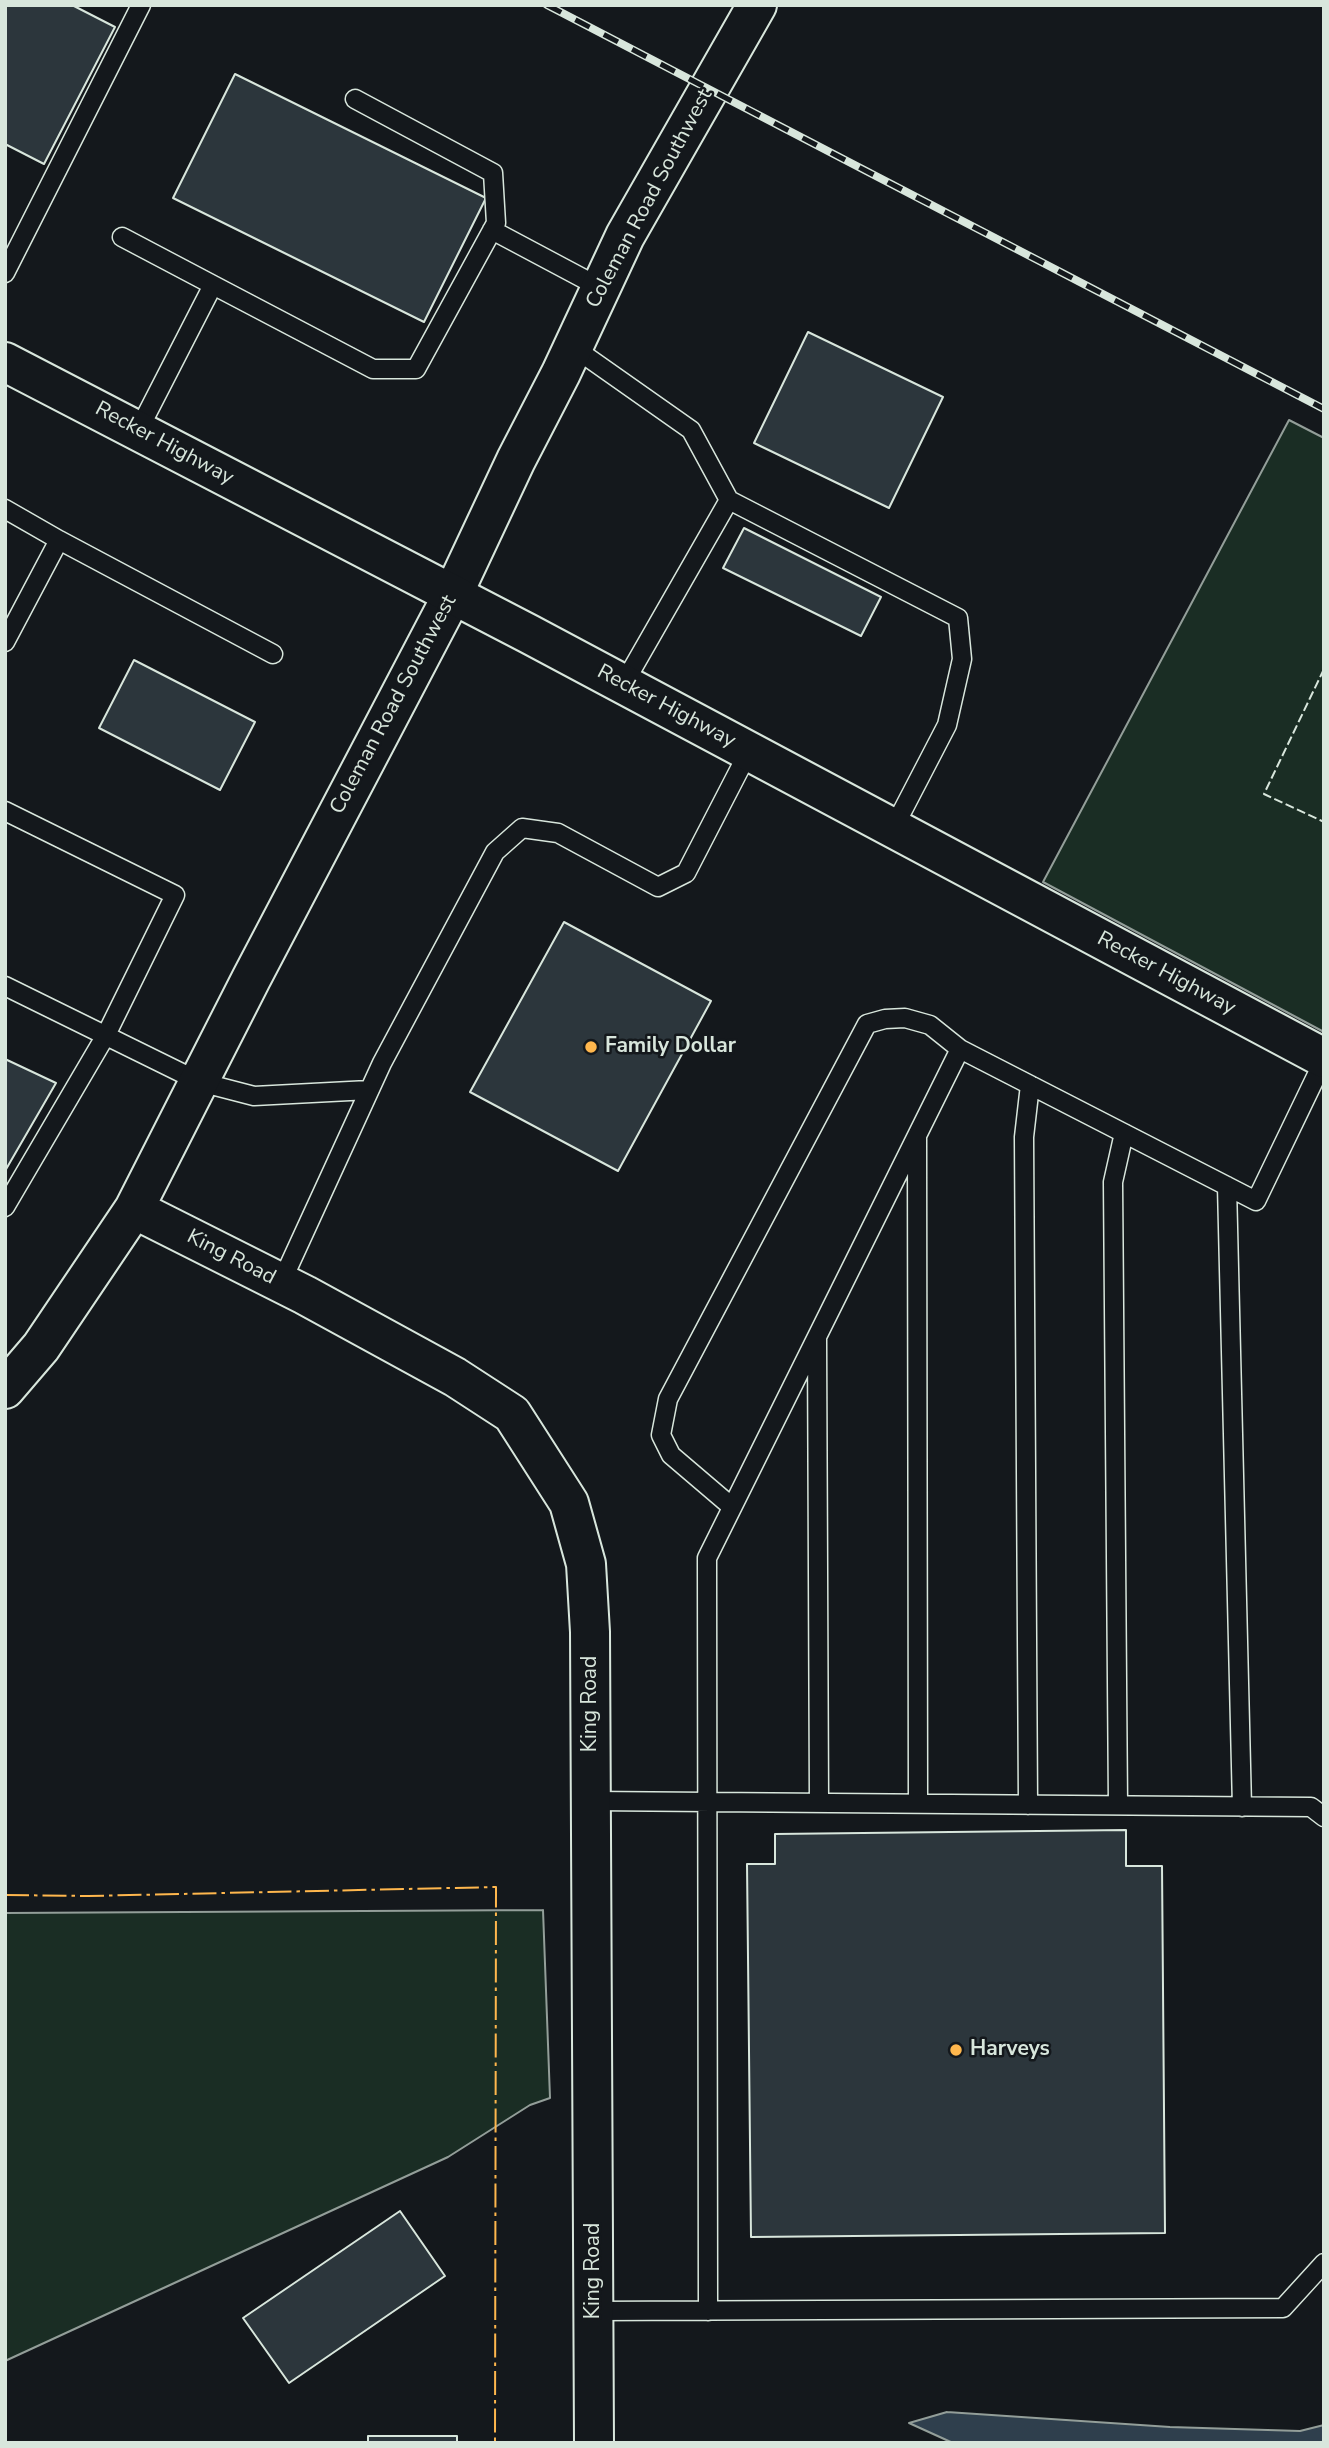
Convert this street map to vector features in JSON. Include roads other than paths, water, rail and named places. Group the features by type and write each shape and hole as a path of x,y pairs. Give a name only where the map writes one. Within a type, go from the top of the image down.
{"street":[{"name":"Coleman Road Southwest","path":"5,1389 41,1347 134,1209 453,594 625,236 757,5"},
{"name":"Recker Highway","path":"5,362 453,594 1324,1059"},
{"name":"King Road","path":"134,1209 281,1283 455,1377 512,1414 569,1503 586,1564 590,1632 594,2443"}],"lane":[{"path":"5,273 141,5"},
{"path":"122,237 373,369 416,369 496,223 493,173 355,99"},
{"path":"492,230 601,288"},
{"path":"138,430 213,285"},
{"path":"573,347 691,430 729,500 958,618 962,659 947,725 893,829"},
{"path":"624,685 729,500"},
{"path":"5,509 273,654"},
{"path":"5,642 59,540"},
{"path":"281,1283 369,1090 495,852 522,828 558,833 658,887 686,873 749,751"},
{"path":"5,811 175,895 106,1035 5,1207"},
{"path":"5,986 200,1082 254,1096 369,1090"},
{"path":"732,1507 671,1455 661,1435 668,1399 867,1024 885,1019 905,1018 930,1025 960,1049 1256,1201 1324,1059"},
{"path":"708,2311 707,1558 960,1049"},
{"path":"1028,1805 1024,1137 1030,1085"},
{"path":"1118,1805 1113,1182 1125,1133"},
{"path":"917,1135 918,1803"},
{"path":"1227,1186 1242,1807"},
{"path":"817,1336 819,1802"},
{"path":"591,1801 1311,1807 1324,1817"},
{"path":"594,2311 1283,2308 1324,2263"}],"water":[{"path":"947,2412 1170,2427 1300,2431 1324,2425 1324,2443 953,2443 909,2423"}],"railway":[{"path":"547,5 1324,409"}],"place":[{"name":"Family Dollar","path":"591,1047"},
{"name":"Harveys","path":"956,2050"}]}
